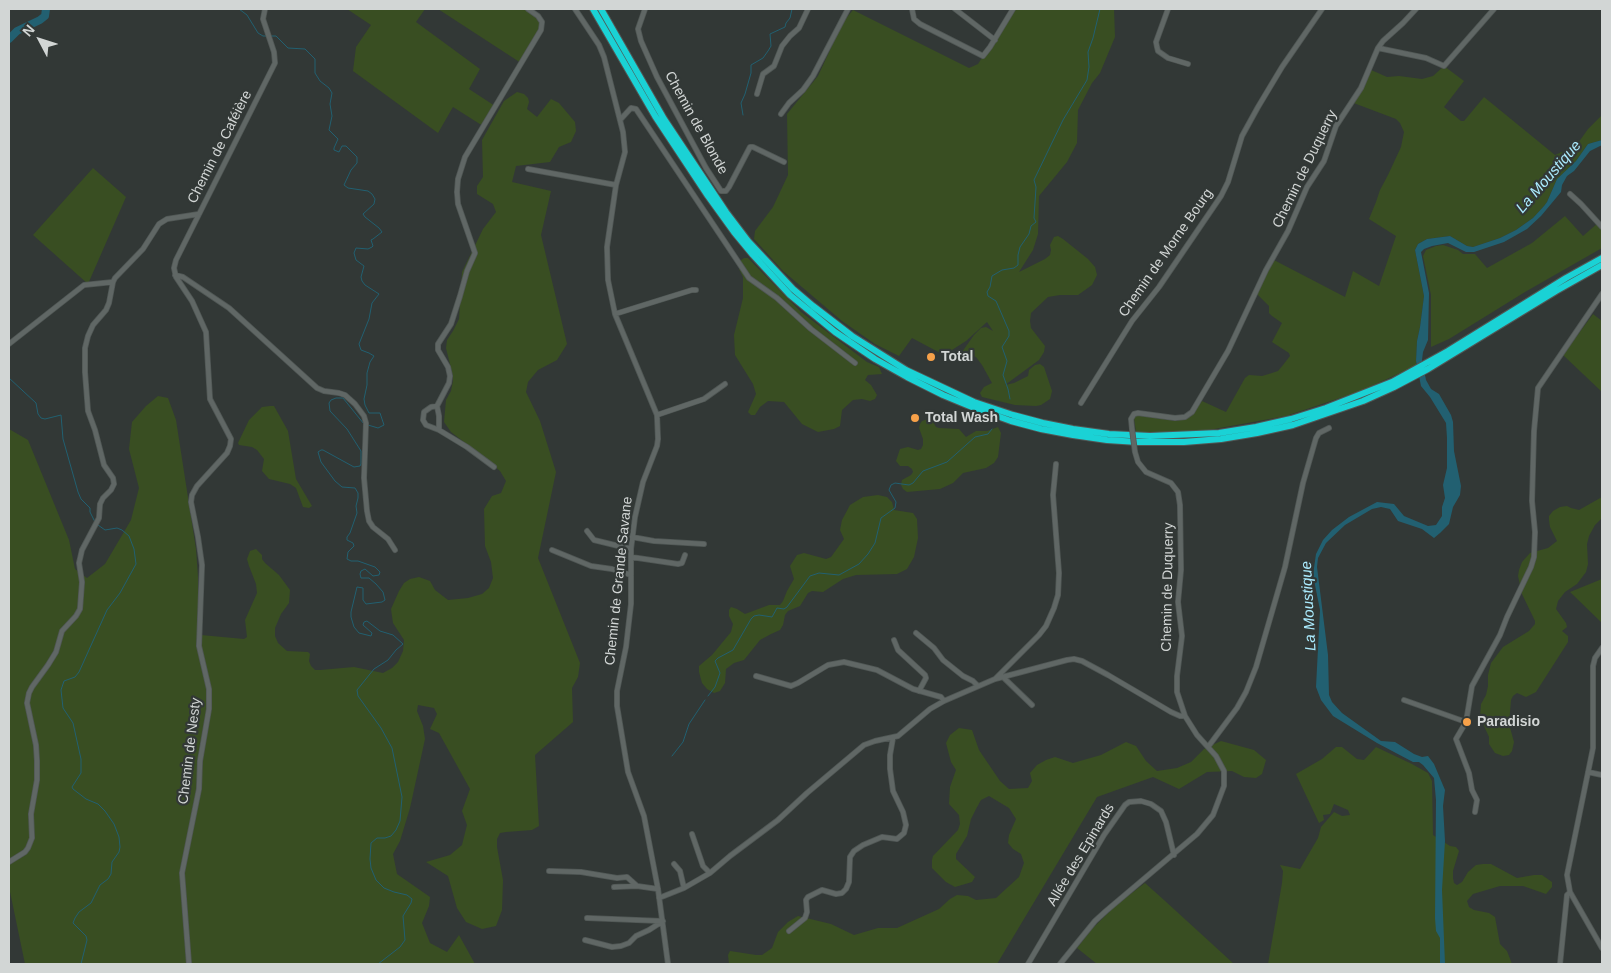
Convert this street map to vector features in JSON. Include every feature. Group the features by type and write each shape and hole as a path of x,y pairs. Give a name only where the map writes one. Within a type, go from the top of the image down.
{"highway":[{"path":"594,9 655,116 719,213 753,256 790,294 835,332 875,359 942,395 1011,421 1073,435 1138,442 1184,442 1248,434 1293,425 1364,401 1602,265"},
{"path":"601,9 664,119 726,212 748,241 793,289 852,336 898,365 974,402 1012,415 1073,429 1117,434 1185,436 1220,433 1291,419 1414,373"},
{"path":"1428,366 1566,278 1602,258"}],"street":[{"name":"Chemin de Caféière","path":"9,862 25,852 32,838 31,814 37,780 37,761 36,745 27,703 29,693 56,652 62,630 76,616 80,609 82,582 79,563 82,550 98,521 102,498 111,490 114,484 113,478 104,465 88,410 85,348 88,336 93,325 109,304 113,282 144,249 158,224 162,221 199,214 272,69 275,58 264,19 264,9"},
{"path":"439,430 437,406 449,383 450,376 448,367 438,350 438,344 451,324 467,271 475,253 458,204 458,179 465,157 541,30 542,22 538,16 528,9"},
{"name":"Chemin de Grande Savane","path":"575,9 604,57 623,132 625,152 616,185 606,258 608,280 615,314 657,415 657,446 638,499 632,537 631,604 626,647 617,691 617,706 628,772 644,816 658,889 668,964"},
{"name":"Chemin de Blonde","path":"646,9 638,29 641,41 657,77 706,168 721,190 726,191 750,147 784,162"},
{"path":"757,94 763,74 774,66 782,46 800,28 808,9"},
{"path":"781,114 789,102 803,90 813,76 848,9"},
{"path":"912,9 914,19 920,24 982,56 986,55 1013,9"},
{"path":"954,9 995,40"},
{"path":"1168,9 1156,42 1158,51 1168,58 1188,64"},
{"name":"Chemin de Morne Bourg","path":"1081,403 1132,321 1159,287 1221,196 1228,182 1242,136 1282,67 1322,9"},
{"name":"Chemin de Duquerry","path":"1060,964 1106,911 1198,834 1210,819 1224,786 1224,771 1216,756 1197,735 1185,716 1177,692 1182,636 1178,602 1181,570 1179,495 1174,486 1150,474 1138,462 1131,419 1134,414 1138,413 1175,418 1185,417 1192,412 1228,351 1266,270 1288,231 1307,187 1324,161 1341,117 1360,88 1378,48 1416,9"},
{"path":"1378,48 1426,58 1444,66 1494,9"},
{"path":"620,120 631,108 636,109 749,278 777,298 811,329 856,363"},
{"path":"528,169 616,185"},
{"path":"1570,194 1602,227"},
{"path":"199,214 176,260 175,275 182,277 229,308 317,388 345,395 355,404 364,416 364,478 369,521 395,550"},
{"name":"Chemin de Nesty","path":"175,275 192,301 206,332 210,399 231,439 227,453 197,486 191,502 202,565 198,646 210,689 198,789 182,873 189,964"},
{"path":"9,344 84,285 113,282"},
{"path":"615,314 696,290"},
{"path":"1475,812 1477,800 1472,790 1469,773 1456,737 1466,722 1472,686 1500,635 1534,557 1535,532 1532,501 1534,431 1538,388 1602,294"},
{"path":"657,415 704,399 725,384"},
{"path":"437,406 431,407 424,412 422,420 426,425 439,430 467,447 494,467"},
{"path":"1208,747 1237,708 1256,667 1285,567 1303,483 1316,438 1329,428"},
{"path":"994,679 1039,635 1051,616 1058,596 1059,573 1053,495 1056,464"},
{"path":"587,531 594,540 631,549"},
{"path":"632,537 654,541 704,544"},
{"path":"552,550 591,566 612,569 631,575"},
{"path":"631,557 678,564 682,563 685,554"},
{"path":"916,633 934,648 943,660 978,686"},
{"path":"894,640 898,650 926,675 919,691"},
{"path":"1602,648 1595,658 1593,666 1593,740 1568,866 1567,885 1602,948"},
{"path":"659,898 684,888 710,873 778,820 807,792 864,745 893,738 944,700 994,679 1074,659 1082,661 1108,675 1171,712 1185,716"},
{"path":"756,676 791,686 828,665 844,662 877,670 919,691 942,697 944,700"},
{"path":"1004,678 1032,705"},
{"path":"1404,700 1466,722"},
{"path":"789,931 805,918 807,912 806,900 808,897 822,890 836,894 842,893 846,889 849,882 850,857 854,850 882,837 897,839 904,833 906,825 903,812 893,791 890,769 893,738"},
{"path":"1588,772 1602,775"},
{"name":"Allée des Epinards","path":"1028,964 1104,835 1125,805 1130,802 1141,802 1151,804 1161,811 1166,822 1174,855"},
{"path":"692,834 703,866 710,873"},
{"path":"674,864 680,871 684,888"},
{"path":"549,871 581,872 617,878 627,877 637,886"},
{"path":"614,887 637,886 658,889"},
{"path":"1560,964 1567,895 1570,892"},
{"path":"587,918 663,922"},
{"path":"584,940 612,947 621,946 663,922"}],"green space":[{"path":"347,9 425,9 416,22 480,69 469,89 495,106 483,126 453,107 438,133 353,71 356,47 371,25"},
{"path":"438,9 528,9 542,22 541,30 521,63"},
{"path":"1013,9 1114,9 1115,37 1100,73 1092,83 1078,110 1077,143 1067,162 1039,196 1038,234 1033,250 1019,272 1050,255 1050,245 1054,237 1058,236 1088,259 1095,267 1097,275 1092,285 1078,295 1048,297 1031,313 1031,328 1045,346 1044,352 1039,360 1005,385 1028,376 1029,370 1035,365 1040,364 1044,367 1052,391 1050,399 1036,406 1015,405 982,397 980,393 984,387 992,383 976,357 962,352 981,328 986,327 993,331 987,322 966,341 944,355 912,338 899,356 875,344 842,321 783,271 754,239 755,231 773,207 788,175 787,114 818,76 843,22 853,10 969,68 978,64"},
{"path":"1444,66 1464,81 1444,107 1461,121 1464,121 1484,97 1555,155 1576,146 1588,129 1602,115 1602,140 1588,144 1576,161 1557,179 1544,206 1533,218 1516,230 1500,238 1473,247 1467,246 1450,236 1427,239 1418,244 1415,250 1424,296 1417,341 1416,366 1358,392 1286,416 1198,432 1136,432 1134,418 1137,415 1176,421 1189,418 1202,401 1226,412 1245,378 1249,375 1262,376 1278,371 1283,365 1290,356 1289,353 1272,342 1282,323 1269,313 1269,306 1255,292 1272,259 1345,297 1353,271 1379,286 1396,236 1369,219 1380,190 1401,147 1404,132 1396,119 1351,102 1369,69 1387,77 1399,76 1422,79 1433,76"},
{"path":"517,92 524,94 528,98 527,109 537,117 551,99 559,103 575,122 576,131 571,142 559,147 550,162 516,166 512,182 551,191 541,235 567,344 557,360 538,370 528,382 526,392 540,421 556,472 538,558 580,663 578,677 572,688 573,722 535,755 539,826 532,830 500,833 497,839 503,880 502,910 496,926 482,929 466,922 457,908 448,876 426,862 450,855 462,845 467,825 462,811 470,789 439,733 430,729 437,714 434,708 418,705 417,711 423,726 425,739 410,808 400,841 393,854 397,874 430,897 429,906 422,923 430,943 447,952 459,935 475,964 25,964 9,887 9,429 28,440 69,540 75,569 87,578 105,564 131,520 139,488 129,449 132,422 158,396 168,398 176,420 196,549 198,631 201,635 244,639 247,637 245,620 257,593 256,584 247,559 250,551 256,549 262,555 265,563 279,575 290,590 289,603 281,614 275,628 275,636 278,643 287,651 308,652 310,654 309,661 315,670 354,667 383,673 392,668 398,662 403,651 404,640 393,623 391,609 404,583 419,577 430,581 435,590 448,600 468,598 482,594 489,588 493,578 491,562 485,546 484,509 492,496 501,493 506,481 500,471 451,432 444,422 446,400 451,391 453,381 446,348 447,340 459,319 462,272 483,229 496,212 493,204 477,194 477,186 483,177 482,140 504,101"},
{"path":"93,168 126,197 88,284 33,235"},
{"path":"1565,216 1583,236 1598,223 1602,228 1602,248 1525,292 1449,339 1431,347 1431,295 1423,256 1426,250 1443,245 1458,250 1463,254 1475,254 1487,268 1532,243"},
{"path":"748,258 801,312 867,362 879,367 882,374 868,375 865,380 871,385 877,395 875,399 870,401 862,399 853,400 842,410 840,426 818,432 802,424 784,402 768,401 760,407 755,415 751,415 748,412 756,394 753,384 735,355 734,335 743,298 743,277 739,269 741,260"},
{"path":"1593,314 1602,321 1602,392 1563,355"},
{"path":"274,406 288,431 296,479 312,506 309,508 303,507 296,488 290,484 269,479 262,471 264,459 257,450 252,447 239,445 238,443 249,420 262,407"},
{"path":"932,420 936,427 939,428 959,429 966,437 976,431 987,431 998,427 1001,433 998,457 994,463 986,468 963,473 953,483 940,489 907,492 901,485 902,480 911,475 912,469 908,466 900,466 896,461 900,449 908,447 921,449 923,439 919,428 922,421"},
{"path":"878,495 887,497 892,502 894,510 913,513 917,519 918,538 914,557 907,569 897,574 856,575 843,579 823,592 812,591 808,593 800,606 788,611 780,630 760,640 744,660 734,663 726,669 725,683 720,691 714,693 707,689 702,683 699,666 712,655 731,632 733,624 729,616 729,610 731,607 745,614 769,605 780,605 794,579 790,566 797,555 804,553 826,559 831,557 844,539 840,530 842,520 850,505 863,497"},
{"path":"1602,497 1602,518 1595,525 1587,544 1588,564 1586,572 1577,584 1565,592 1558,601 1556,609 1566,623 1567,627 1562,631 1568,636 1568,642 1536,692 1526,697 1517,693 1513,696 1509,724 1514,742 1512,751 1509,755 1503,756 1495,753 1489,744 1489,737 1480,717 1481,704 1488,686 1491,663 1503,647 1529,631 1535,624 1522,594 1518,576 1522,562 1530,553 1548,548 1557,541 1550,527 1549,520 1549,516 1553,511 1567,506 1579,510"},
{"path":"1602,579 1602,623 1570,592"},
{"path":"959,728 972,730 979,750 1000,781 1009,789 1028,788 1032,781 1030,773 1037,765 1046,760 1055,757 1073,763 1101,755 1126,742 1136,746 1146,761 1157,771 1177,768 1191,762 1204,749 1221,741 1254,750 1266,760 1262,774 1256,778 1244,777 1232,771 1207,772 1179,789 1153,777 1097,797 997,964 729,964 728,955 730,951 762,955 772,948 778,932 788,922 798,916 831,924 854,935 878,928 897,928 939,909 957,895 968,896 976,900 996,898 1019,877 1024,863 1021,854 1008,843 1009,835 1016,819 1009,808 989,796 981,800 971,819 967,836 956,854 956,859 975,877 972,882 955,887 946,882 932,868 933,856 958,830 960,824 959,815 949,804 950,787 956,770 951,762 946,743 950,735"},
{"path":"1336,747 1342,747 1357,759 1364,760 1376,747 1428,773 1432,781 1433,835 1450,846 1456,847 1459,851 1453,871 1454,883 1457,885 1462,882 1468,872 1476,865 1483,864 1491,864 1517,878 1542,875 1552,882 1552,887 1546,894 1523,886 1500,886 1473,894 1467,901 1469,907 1474,910 1489,913 1495,917 1500,944 1507,951 1512,964 1268,964 1282,883 1283,871 1280,865 1300,869 1318,838 1321,827 1334,812 1342,816 1350,815 1348,810 1334,804 1330,814 1323,815 1324,820 1319,823 1296,774 1322,759"},
{"path":"1145,883 1234,964 1097,964 1077,948 1092,929 1116,905"}],"water":[{"path":"1602,140 1602,145 1590,151 1574,171 1567,176 1562,185 1561,192 1541,216 1527,229 1504,242 1474,252 1466,252 1448,243 1432,246 1421,252 1429,293 1428,340 1422,360 1426,380 1431,389 1439,394 1451,415 1454,451 1461,486 1460,495 1453,507 1449,524 1434,538 1422,529 1398,521 1390,509 1381,507 1372,509 1345,525 1326,543 1318,558 1317,567 1328,655 1329,695 1332,702 1342,713 1381,741 1395,742 1414,754 1422,757 1428,756 1434,764 1445,790 1443,806 1445,841 1442,890 1445,964 1440,964 1440,938 1436,931 1435,918 1436,800 1434,778 1419,762 1413,762 1377,743 1333,716 1321,700 1316,687 1320,610 1313,575 1316,554 1323,540 1332,530 1349,517 1377,502 1394,504 1404,516 1428,526 1436,525 1442,516 1445,498 1443,485 1447,468 1446,423 1421,386 1416,361 1424,296 1415,250 1418,244 1427,239 1450,236 1467,246 1473,247 1500,238 1516,230 1533,218 1544,206 1557,179 1576,161 1588,144"}],"waterway":[{"path":"9,39 17,31 45,16 46,9"},
{"path":"239,9 247,15 258,33 266,36"},
{"path":"743,115 741,103 751,73 751,65 763,58 771,46 770,34 785,27 792,9"},
{"path":"1010,399 1003,375 1007,361 1002,347 1009,336 1009,331 996,301 988,296 987,292 992,276 1002,270 1014,268 1018,265 1020,247 1029,234 1031,226 1036,222 1034,218 1036,187 1034,180 1063,120 1087,80 1089,67 1088,52 1100,9"},
{"path":"270,36 276,36 288,48 305,49 315,59 315,73 332,93 330,104 332,116 329,130 338,139 334,150 339,152 342,146 346,146 357,157 357,163 351,170 344,185 348,188 368,191 375,199 374,204 363,214 382,232 371,240 372,247 368,249 356,248 354,253 356,260 364,266 361,277 362,281 379,294 372,303 369,319 359,344 361,350 374,356 367,373 365,405 369,413 380,413 384,425 378,428 368,425"},
{"path":"9,378 36,403 38,414 41,418 45,419 61,415 63,439 78,492 81,499 90,508 95,522"},
{"path":"364,424 343,398 331,400 329,403 330,411 347,429 361,451 361,464 354,467 323,450 318,452 321,462 335,481 342,487 355,488 358,493 357,513 347,537 347,540 353,543 354,546 348,552 347,559 375,567 380,572 379,575 373,576 365,569 361,571 361,578 369,578 376,584 383,592 385,600 366,604 363,600 363,588 357,587 351,612 354,627 359,633 371,636 372,633 363,625 367,621 380,631 393,635 403,644 388,660 374,669 357,690 358,696 381,728 392,748 402,797 400,821 396,830 391,836 377,838 371,843 371,868 376,880 384,888 407,895 412,899 403,916 405,940 400,947 378,964"},
{"path":"708,696 715,687 720,673 715,661 733,650 754,616 772,617 777,608 784,609 787,607 810,576 819,573 839,575 859,564 868,554 875,543 881,518 895,508 896,502 889,490 891,485 895,483 909,485 913,483 923,471 947,462 975,437 988,434 992,429"},
{"path":"81,964 87,940 86,936 73,923 79,912 91,903 100,885 108,879 111,874 112,862 120,847 119,837 114,824 105,811 98,804 86,799 72,787 81,773 81,759 73,723 63,708 61,690 64,681 75,677 79,672 107,610 120,593 136,564 134,549 129,536 117,528 105,530 98,525"},
{"path":"672,756 683,742 689,724 705,700"}],"place":[{"name":"Total","path":"931,357"},
{"name":"Total Wash","path":"915,418"},
{"name":"Paradisio","path":"1467,722"}],"water label":[{"name":"La Moustique","path":"1549,177"},
{"name":"La Moustique","path":"1309,606"}]}
